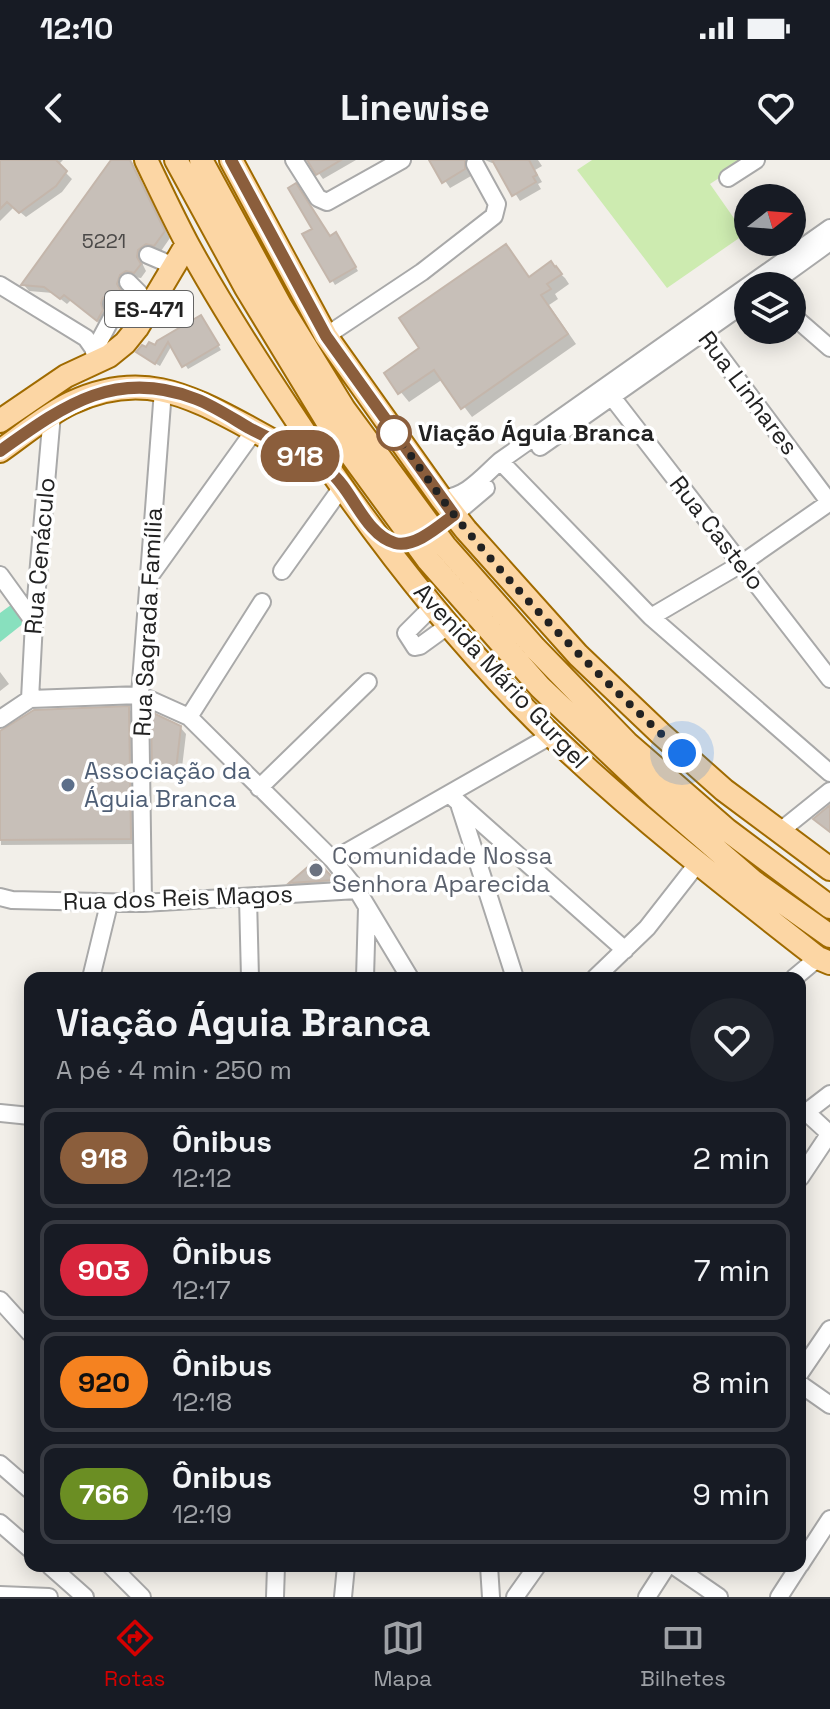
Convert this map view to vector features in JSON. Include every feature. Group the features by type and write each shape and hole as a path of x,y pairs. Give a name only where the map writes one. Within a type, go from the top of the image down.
{"main road":[{"name":"Avenida Mário Gurgel","path":"146,160 183,246 336,480 406,576 552,735 621,799 697,864 826,960"},
{"name":"Avenida Mário Gurgel","path":"176,160 246,288 330,426 413,541 551,697 657,798 754,882 830,936"},
{"name":"Avenida Mário Gurgel","path":"201,160 280,305 344,409 433,530 535,648 627,743 762,858 830,907"},
{"path":"209,160 216,187"},
{"path":"231,160 326,336 447,506 521,594 578,655 661,734 724,790 830,869"},
{"path":"183,246 246,288"},
{"name":"ES-471","path":"0,421 96,356 117,349 137,328 183,246"},
{"path":"55,412 69,394 94,380 96,356"},
{"path":"0,451 55,412 83,398 110,390 163,390 198,400 336,480"},
{"path":"362,515 382,536 397,544 413,541 433,530 447,506"},
{"path":"483,622 509,690"},
{"path":"661,734 762,858"},
{"path":"621,799 754,882"},
{"path":"790,908 826,960"}],"street":[{"path":"294,160 318,198 327,202 402,160"},
{"path":"728,178 756,160"},
{"path":"326,336 422,272 494,216 498,210 497,204 475,164"},
{"path":"770,272 830,228"},
{"path":"788,272 830,242"},
{"path":"148,255 169,264 183,246"},
{"path":"128,282 138,290 141,298 137,328"},
{"path":"0,285 86,338 96,356"},
{"path":"447,506 609,393 734,300"},
{"path":"96,356 117,308 112,304"},
{"path":"699,328 734,309"},
{"path":"806,327 830,348"},
{"name":"Rua Linhares","path":"699,328 830,502"},
{"name":"Rua Sagrada Família","path":"143,903 140,695 163,390"},
{"name":"Rua Castelo","path":"609,393 830,679"},
{"name":"Rua Cenáculo","path":"30,699 34,622 55,412"},
{"path":"149,577 254,431"},
{"path":"505,465 651,617 830,773"},
{"path":"282,571 336,480"},
{"path":"651,617 741,564 830,502"},
{"path":"0,575 34,622"},
{"path":"189,717 262,602"},
{"path":"433,606 406,633 415,647 449,625"},
{"path":"259,788 368,682"},
{"path":"0,719 30,699 140,695 189,717 333,860 357,890 406,972"},
{"path":"333,860 454,800 552,735"},
{"path":"779,832 830,791"},
{"path":"454,800 625,950"},
{"path":"454,800 513,972"},
{"path":"601,972 647,928 697,864"},
{"name":"Rua dos Reis Magos","path":"0,897 109,904 357,890"},
{"path":"248,898 250,972"},
{"path":"92,972 109,904"},
{"path":"365,972 367,907"},
{"path":"805,972 826,960"},
{"path":"806,1113 830,1094"},
{"path":"0,1113 24,1115"},
{"path":"806,1117 830,1133 806,1169"},
{"path":"0,1300 24,1326"},
{"path":"806,1364 830,1329"},
{"path":"806,1388 830,1405"},
{"path":"0,1464 24,1485"},
{"path":"806,1556 830,1519"},
{"path":"0,1523 24,1544"},
{"path":"56,1572 77,1594"},
{"path":"117,1572 142,1597"},
{"path":"275,1572 275,1597"},
{"path":"343,1597 345,1572"},
{"path":"489,1572 491,1597"},
{"path":"515,1597 533,1572"},
{"path":"647,1597 663,1572"},
{"path":"683,1572 719,1597"},
{"path":"779,1597 795,1572"},
{"path":"0,1595 49,1597"}],"green space":[{"path":"592,160 746,160 710,184 734,218 734,242 667,288 577,170"},
{"path":"15,602 29,619 0,642 0,613"}],"building":[{"path":"0,160 56,160 67,171 56,186 19,213 7,202 0,209"},
{"path":"111,160 130,160 165,231 154,246 146,244 138,250 137,257 141,264 134,273 126,271 120,275 117,284 121,291 118,295 109,294 103,298 103,310 97,321 64,295 60,299 44,287 21,285"},
{"path":"307,160 341,160 316,175"},
{"path":"429,160 465,160 465,169 442,183"},
{"path":"492,160 529,160 537,175 533,177 536,182 512,196"},
{"path":"296,183 330,236 336,232 356,267 330,282 302,234 312,229 288,188"},
{"name":"Viação Águia Branca","path":"506,244 529,277 551,261 562,274 547,284 551,289 541,295 568,334 461,409 434,370 398,394 384,373 419,348 399,318"},
{"path":"201,315 219,345 182,367 168,342 155,364 136,352 149,342 155,345"},
{"name":"Associação da Águia Branca","path":"129,706 131,839 0,840 0,731 34,710"},
{"path":"151,712 181,726 176,770 152,774"},
{"path":"830,805 830,832 813,819"},
{"name":"Comunidade Nossa Senhora Aparecida","path":"316,860 335,880 289,883"}],"bus line":[{"name":"918","path":"0,451 58,410 83,398 110,390 155,389 198,400 331,473 362,515 382,536 397,544 426,535 454,515 326,336 231,160"}],"place":[{"name":"Viação Águia Branca","path":"394,433"},
{"name":"Associação da Águia Branca","path":"68,785"},
{"name":"Comunidade Nossa Senhora Aparecida","path":"316,870"}],"route":[{"path":"394,433 466,530 521,594 578,655 682,753"}]}
